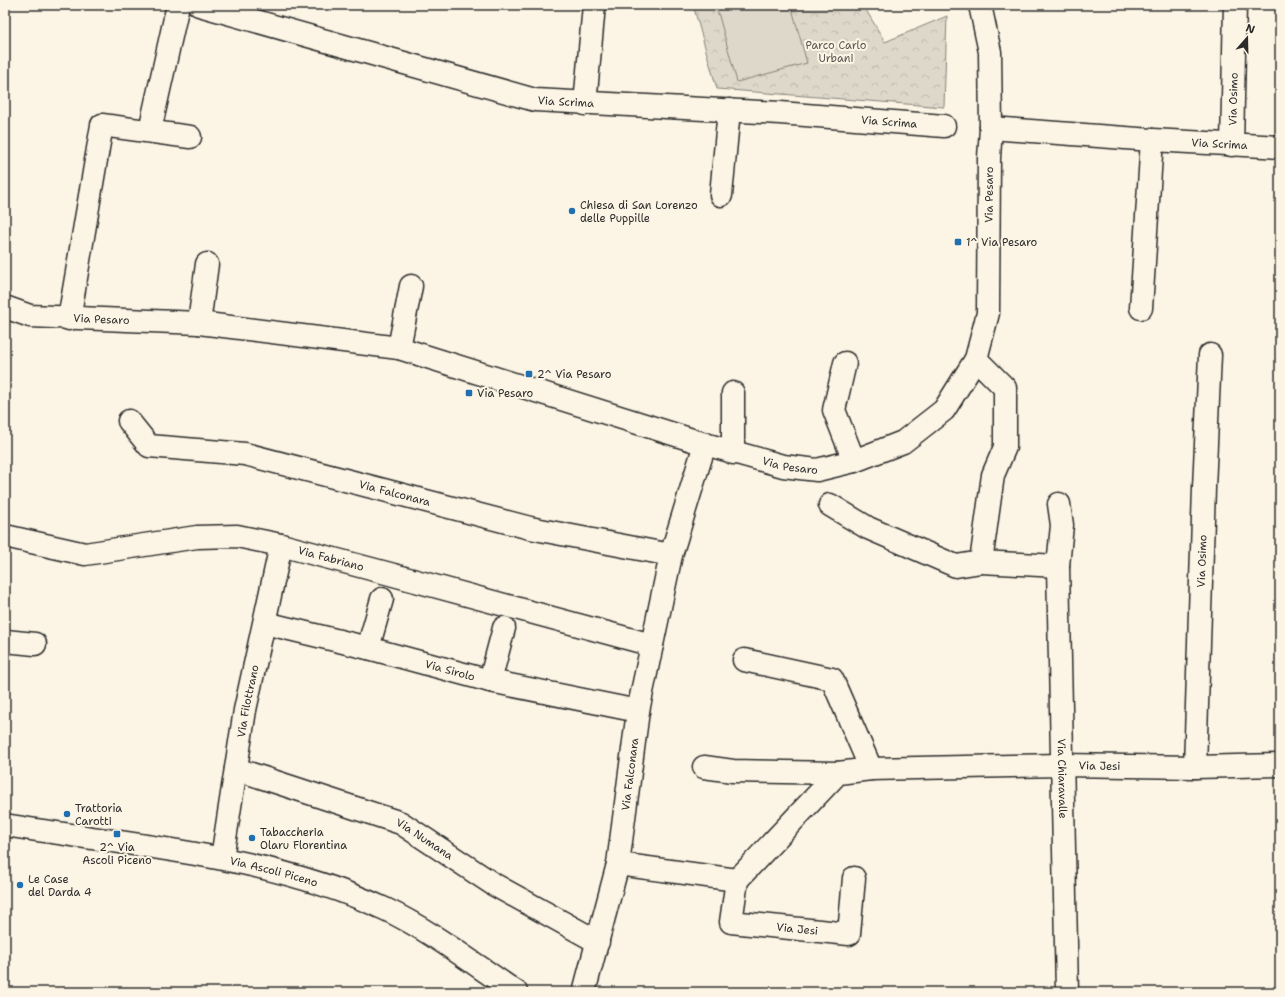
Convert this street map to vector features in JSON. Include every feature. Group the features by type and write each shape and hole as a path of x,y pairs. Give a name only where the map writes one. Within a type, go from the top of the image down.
{"street":[{"path":"150,130 178,5"},
{"name":"Via Scrima","path":"199,5 535,100 585,104 729,110 944,126"},
{"path":"585,104 594,5"},
{"name":"Via Pesaro","path":"5,307 30,316 69,319 199,323 399,348 733,453 783,466 817,470 854,462 903,442 944,410 976,359 988,313 989,158 991,128 990,52 980,5"},
{"name":"Via Osimo","path":"1232,145 1235,5"},
{"path":"721,195 729,110"},
{"path":"69,319 102,125 150,130 190,137"},
{"name":"Via Scrima","path":"991,128 1152,140 1280,147"},
{"path":"1141,308 1152,140"},
{"path":"199,323 207,264"},
{"path":"399,348 411,286"},
{"name":"Via Osimo","path":"1195,767 1203,496 1210,354"},
{"path":"976,359 1005,388 1005,447 993,475 981,562"},
{"path":"845,363 834,410 854,462"},
{"path":"733,393 733,453"},
{"name":"Via Falconara","path":"129,421 149,446 244,454 530,528 671,556"},
{"name":"Via Falconara","path":"584,992 618,864 638,711 671,556 705,444"},
{"name":"Via Chiaravalle","path":"1059,504 1062,525 1058,566 1067,992"},
{"path":"830,505 868,528 956,566 981,562 1058,566"},
{"name":"Via Fabriano","path":"5,536 85,554 197,536 237,536 281,545 652,645"},
{"name":"Via Filottrano","path":"222,858 246,710 281,545"},
{"path":"368,648 382,599"},
{"name":"Via Sirolo","path":"265,623 368,648 490,681 638,711"},
{"path":"490,681 504,628"},
{"path":"5,641 35,644"},
{"path":"744,660 832,679 871,769"},
{"name":"Via Jesi","path":"704,767 732,771 838,773 871,769 1062,765 1195,767 1280,765"},
{"name":"Via Numana","path":"236,769 401,823 493,884 598,942"},
{"path":"618,864 737,880 838,773"},
{"name":"Via Ascoli Piceno","path":"5,825 222,858 341,890 387,910 420,929 516,992"},
{"name":"Via Jesi","path":"737,880 731,922 849,934 854,878"}],"green space":[{"name":"Parco Carlo Urbani","path":"693,5 863,5 885,42 947,16 944,107 717,89"},
{"path":"716,5 791,5 807,63 737,82"}],"place":[{"name":"Chiesa di San Lorenzo delle Puppille","path":"572,211"},
{"name":"1^ Via Pesaro","path":"958,242"},
{"name":"2^ Via Pesaro","path":"529,374"},
{"name":"Via Pesaro","path":"469,393"},
{"name":"Trattoria Carotti","path":"67,814"},
{"name":"2^ Via Ascoli Piceno","path":"117,834"},
{"name":"Tabaccheria Olaru Florentina","path":"252,838"},
{"name":"Le Case del Darda 4","path":"20,885"}]}
